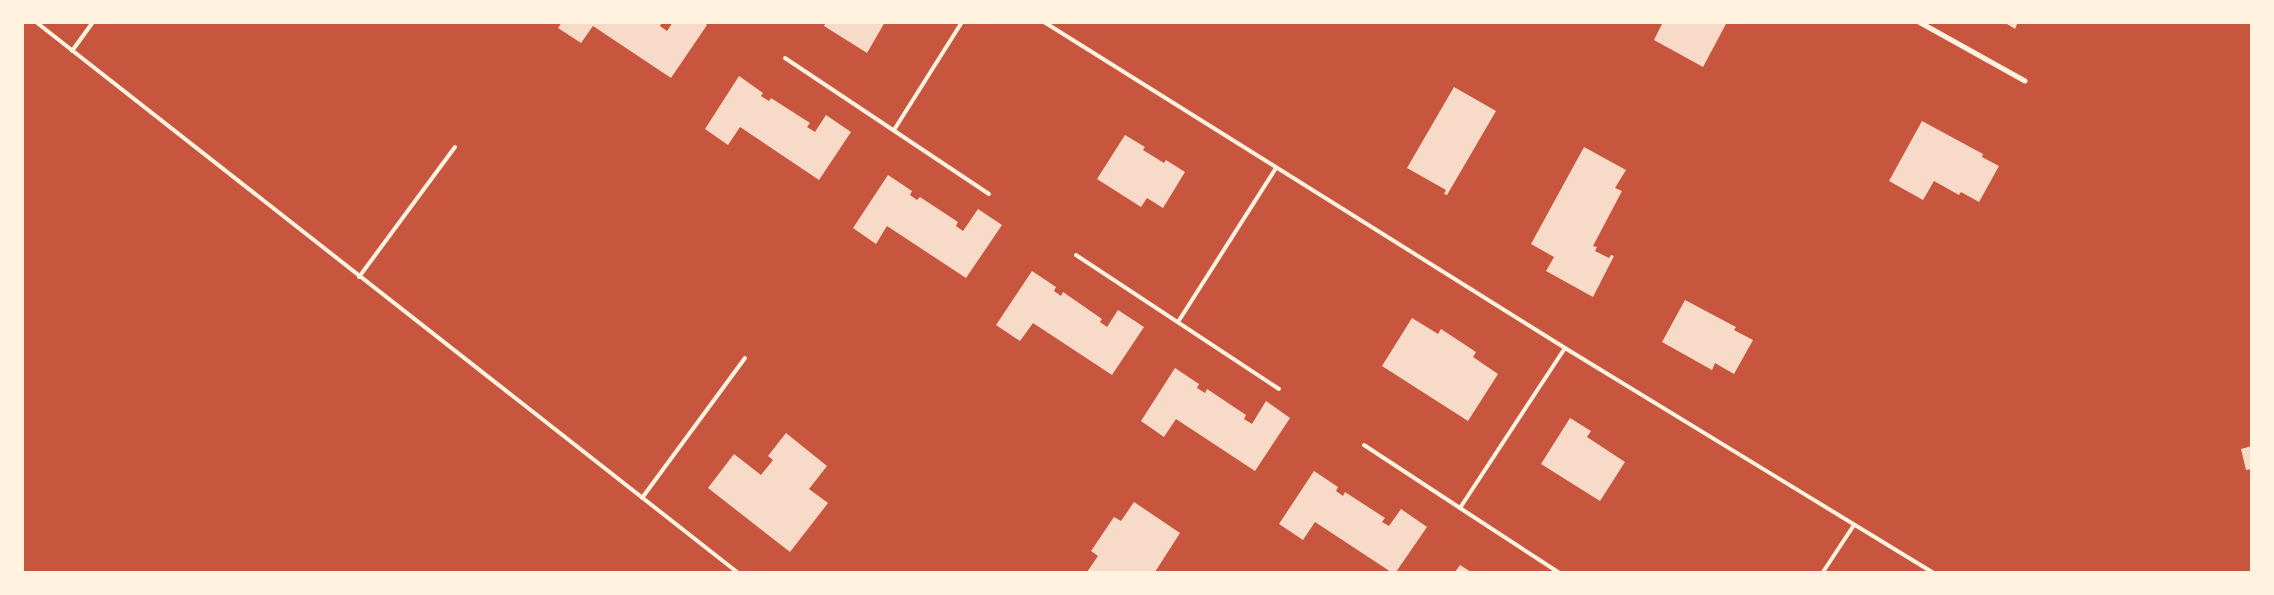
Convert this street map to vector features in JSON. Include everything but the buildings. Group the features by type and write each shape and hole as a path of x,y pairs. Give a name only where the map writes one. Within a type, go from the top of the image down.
{"street":[{"path":"1919,22 2025,81"}],"lane":[{"path":"36,22 737,572"},
{"path":"72,51 93,22"},
{"path":"894,130 962,22"},
{"path":"1044,22 1565,348 1932,572"},
{"path":"785,58 989,194"},
{"path":"359,277 456,147"},
{"path":"1178,322 1276,168"},
{"path":"1076,255 1279,389"},
{"path":"1460,508 1565,348"},
{"path":"642,498 745,358"},
{"path":"1364,445 1558,572"},
{"path":"1823,572 1854,525"}]}
